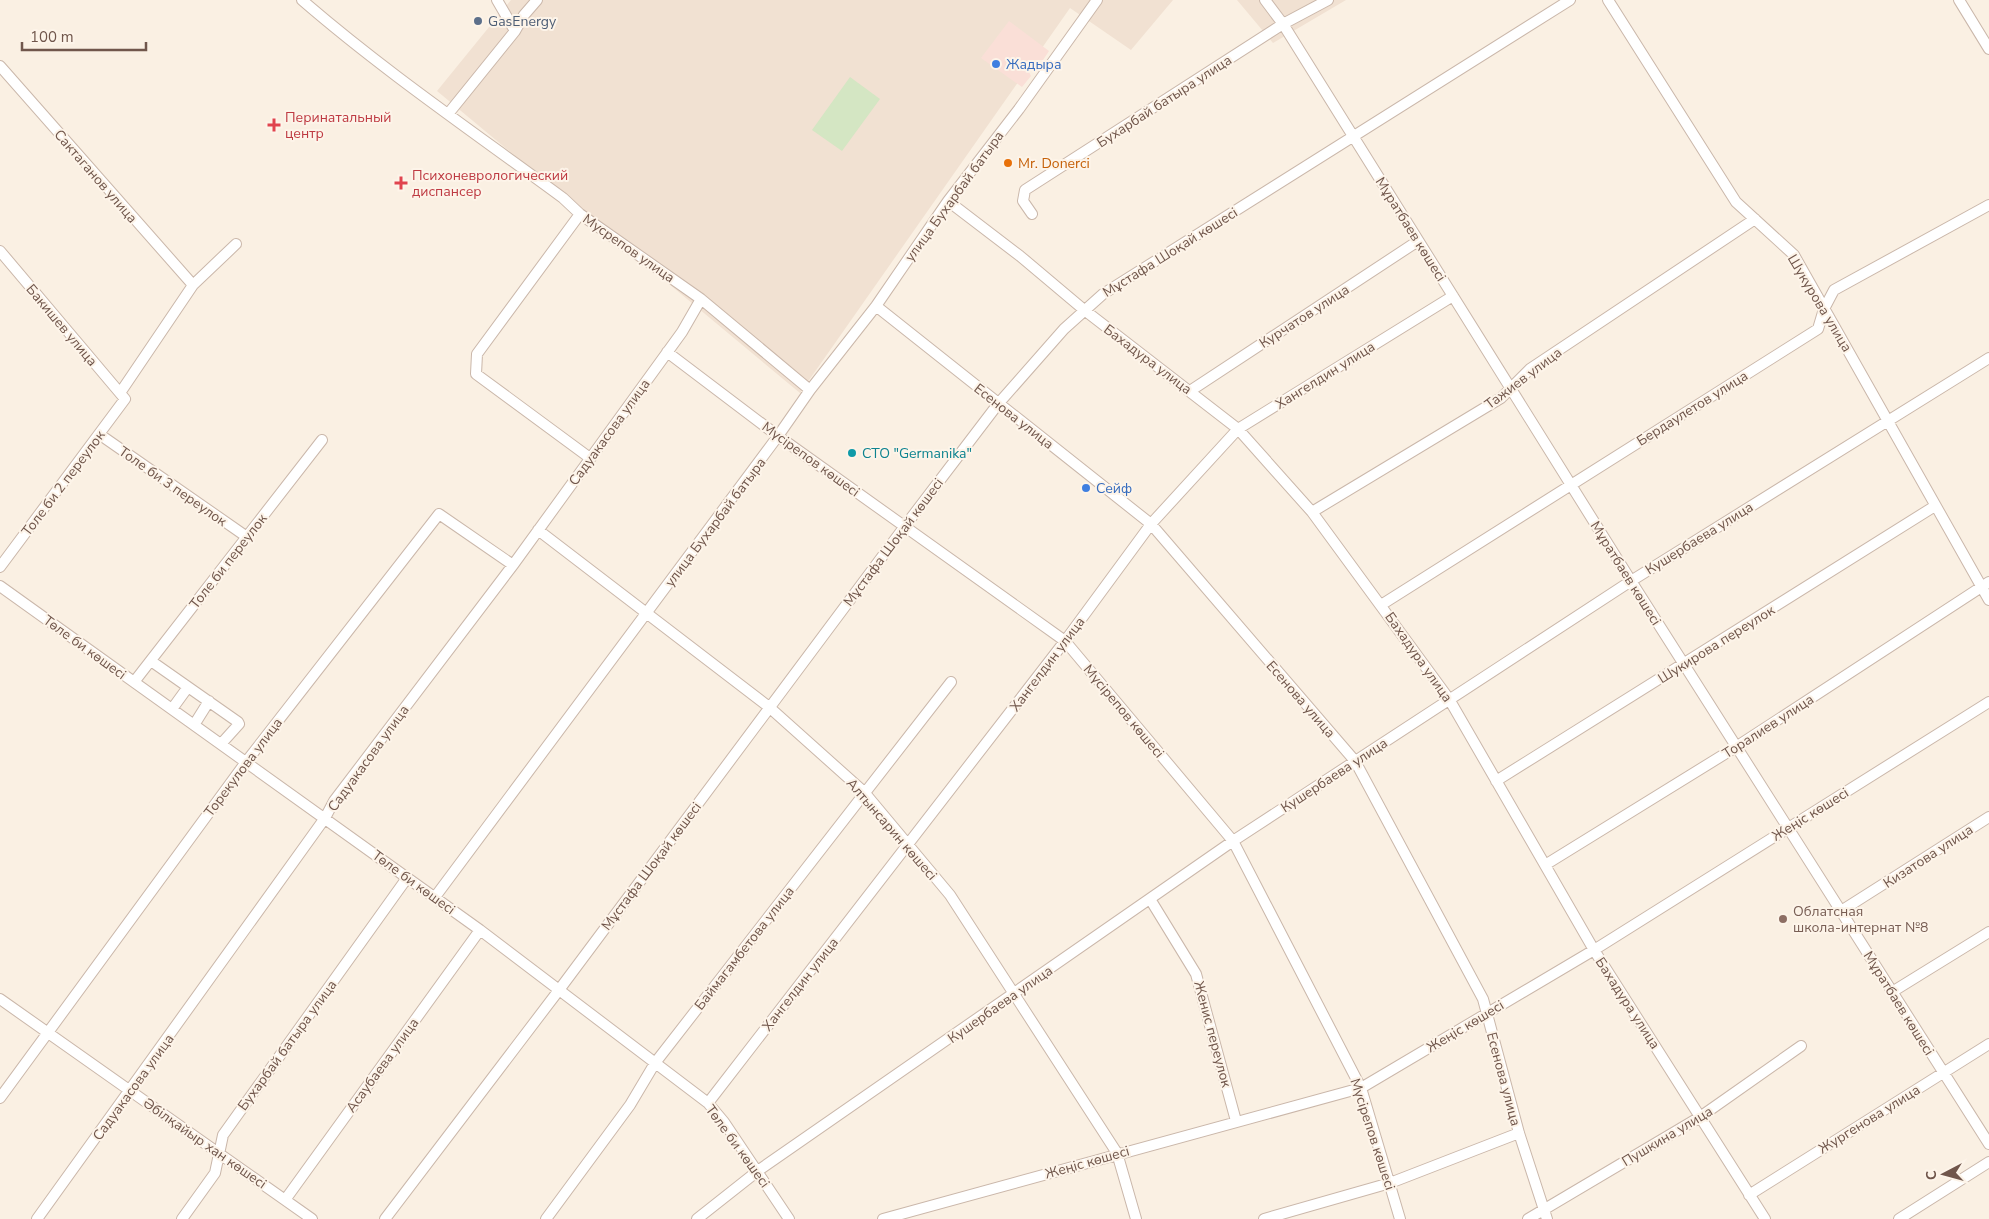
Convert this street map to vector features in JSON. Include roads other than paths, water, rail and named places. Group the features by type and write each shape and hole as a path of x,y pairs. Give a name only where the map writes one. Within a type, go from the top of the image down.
{"street":[{"name":"Мусрепов улица","path":"302,0 332,26 563,198 580,214 701,299 810,390"},
{"path":"497,0 515,31"},
{"path":"448,114 515,31 524,15 537,0"},
{"name":"улица Бухарбай батыра","path":"435,897 647,614 810,390 876,306 948,201 1019,109 1097,0"},
{"name":"Мұратбаев көшесі","path":"1265,0 1284,24 1510,390 1989,1144"},
{"name":"Бухарбай батыра улица","path":"1032,214 1024,201 1025,190 1284,24 1328,0"},
{"name":"Мұстафа Шоқай көшесі","path":"385,1219 998,404 1083,309 1103,294 1570,0"},
{"name":"Шукурова улица","path":"1608,0 1736,202 1794,255 1935,506 1985,585 1989,600"},
{"path":"1959,0 1989,49"},
{"name":"Сактаганов улица","path":"0,66 193,285"},
{"name":"Бахадура улица","path":"948,201 1238,429 1312,512 1382,605 1449,699 1594,950 1765,1219"},
{"name":"Бердаулетов улица","path":"1382,605 1818,329 1824,309 1834,290 1989,205"},
{"path":"580,214 477,354 476,374 590,458"},
{"name":"Тажиев улица","path":"1312,512 1501,398 1530,369 1755,219"},
{"name":"Курчатов улица","path":"1190,391 1418,241"},
{"name":"Толе би 2 переулок","path":"0,567 99,434 193,285 236,244"},
{"name":"Бакишев улица","path":"0,251 122,396"},
{"name":"Хангелдин улица","path":"708,1103 1065,641 1151,524 1238,429 1453,296"},
{"name":"Садуакасова улица","path":"38,1219 325,818 334,801 538,530 682,332 701,299"},
{"name":"Есенова улица","path":"876,306 1151,524 1355,761 1483,1000 1519,1133 1545,1214"},
{"name":"Мүсірепов көшесі","path":"667,352 778,436 1065,641 1233,840 1361,1088 1400,1219"},
{"name":"Кушербаева улица","path":"697,1219 758,1171 1233,840 1631,581 1989,358"},
{"name":"Толе би 3 переулок","path":"99,434 247,537"},
{"name":"Толе би переулок","path":"134,682 322,440"},
{"name":"Шукирова переулок","path":"1496,781 1935,506"},
{"name":"Торекулова улица","path":"0,1098 246,762 439,514 513,564"},
{"name":"Алтынсарин көшесі","path":"538,530 770,707 864,792 950,895 1117,1153 1136,1219"},
{"name":"Торалиев улица","path":"1545,865 1736,747 1985,585"},
{"name":"Төле би көшесі","path":"0,586 435,897 708,1103 724,1122 789,1219"},
{"path":"151,661 239,724 221,744"},
{"name":"Баймагамбетова улица","path":"546,1219 630,1105 655,1063 951,682"},
{"path":"172,709 188,687"},
{"path":"194,725 209,702"},
{"name":"Жеңіс көшесі","path":"883,1219 1117,1153 1361,1088 1594,950 1989,702"},
{"name":"Кизатова улица","path":"1841,911 1989,817"},
{"name":"Бухарбай батыра улица","path":"182,1219 215,1174 223,1135 407,878"},
{"name":"Женис переулок","path":"1150,899 1196,974 1236,1121"},
{"name":"Асаубаева улица","path":"285,1200 480,930"},
{"path":"1892,992 1989,932"},
{"name":"Әбілқайыр хан көшесі","path":"0,999 308,1218"},
{"name":"Жургенова улица","path":"1749,1195 1989,1044"},
{"name":"Пушкина улица","path":"1528,1219 1545,1214 1700,1117 1801,1046"},
{"path":"1264,1219 1390,1183 1519,1133"},
{"path":"1899,1219 1989,1162"}],"place":[{"name":"GasEnergy","path":"478,21"},
{"name":"Жадыра","path":"996,64"},
{"name":"Перинатальный центр","path":"274,125"},
{"name":"Mr. Donerci","path":"1008,163"},
{"name":"Психоневрологический диспансер","path":"401,183"},
{"name":"СТО \"Germanika\"","path":"852,453"},
{"name":"Сейф","path":"1086,488"},
{"name":"Облатсная школа-интернат №8","path":"1783,919"}]}
